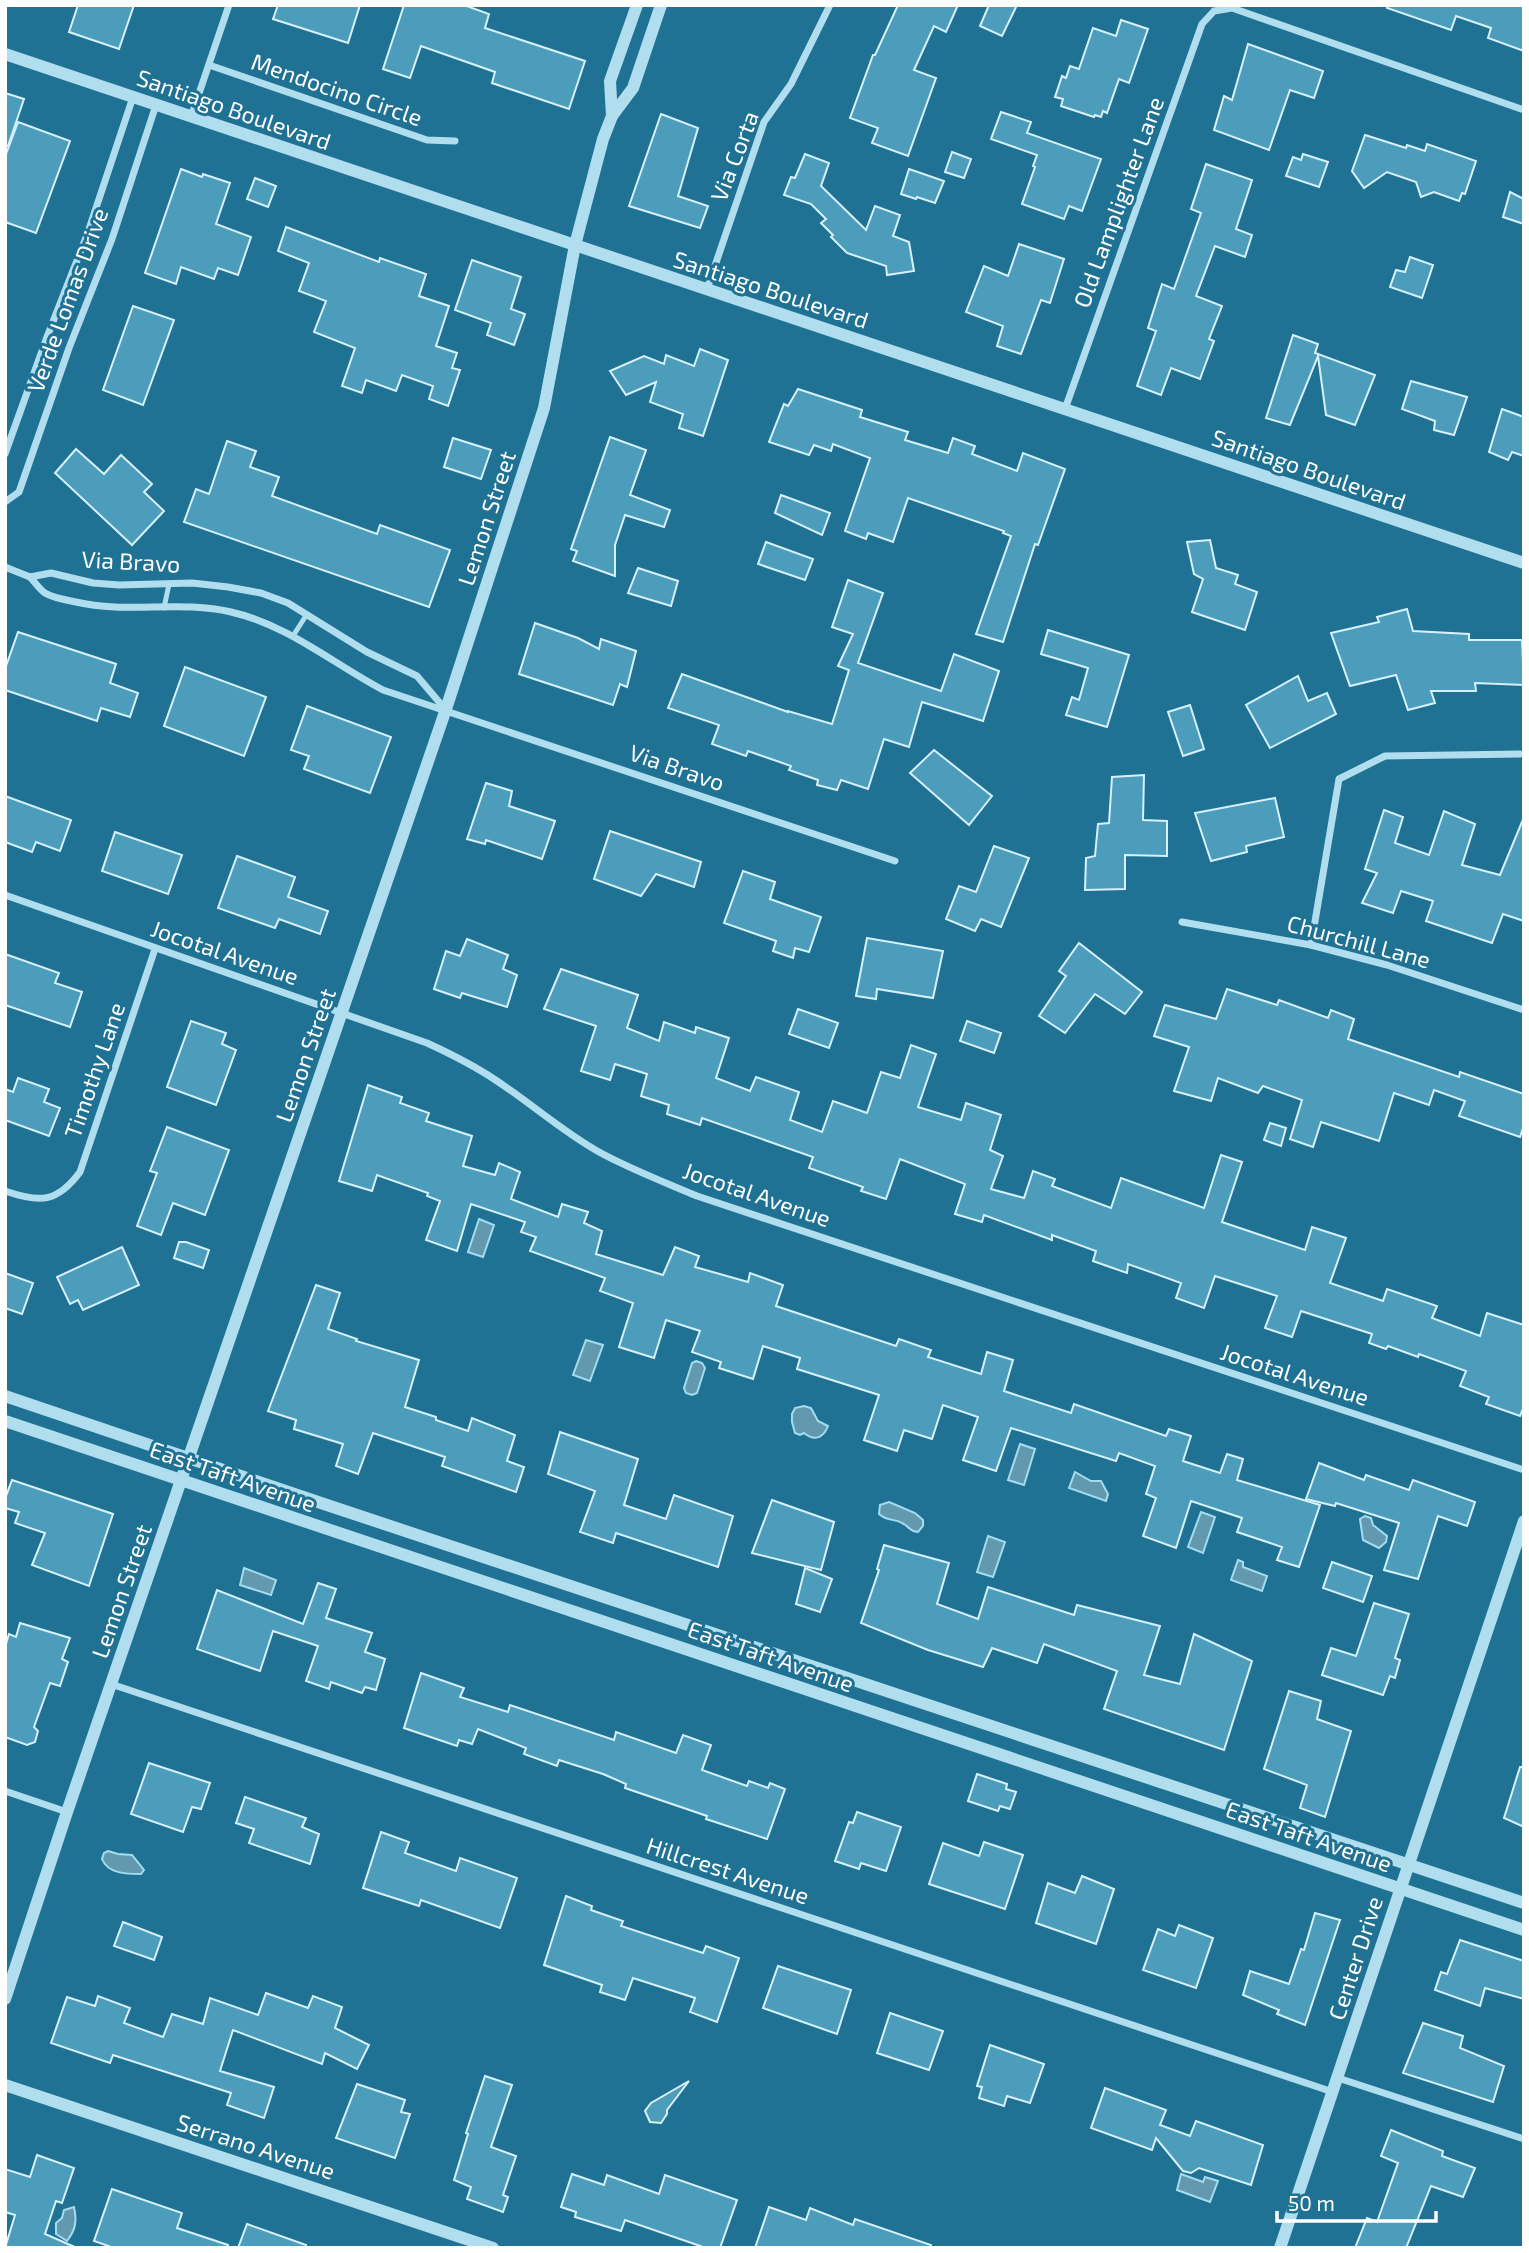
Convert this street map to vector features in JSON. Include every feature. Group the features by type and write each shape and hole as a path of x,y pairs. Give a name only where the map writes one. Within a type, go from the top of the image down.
{"street":[{"path":"191,117 229,5"},
{"name":"Lemon Street","path":"612,116 610,81 637,5"},
{"name":"Lemon Street","path":"5,1999 446,709 544,408 575,245 591,178 612,116 633,88 661,5"},
{"name":"Via Corta","path":"707,289 764,122 791,84 830,5"},
{"name":"Old Lamplighter Lane","path":"1065,410 1202,24 1214,11 1232,8 1524,110"},
{"name":"Santiago Boulevard","path":"5,54 1524,563"},
{"name":"Mendocino Circle","path":"209,65 427,140 455,141"},
{"name":"Verde Lomas Drive","path":"5,454 87,235 133,97"},
{"name":"Verde Lomas Drive","path":"5,502 19,492 69,348 111,239 156,105"},
{"name":"Via Bravo","path":"5,568 30,577 44,592 89,605 228,611 255,618 293,636 383,690 895,861"},
{"name":"Via Bravo","path":"30,577 51,573 93,583 192,583 261,593 288,603 367,652 417,676 446,709"},
{"path":"1311,945 1339,779 1385,756 1520,754"},
{"name":"Jocotal Avenue","path":"5,895 427,1043 499,1082 598,1151 697,1196 1524,1470"},
{"name":"Churchill Lane","path":"1182,922 1311,945 1387,965 1524,1010"},
{"name":"Timothy Lane","path":"5,1191 25,1198 44,1199 57,1195 70,1185 80,1172 155,948"},
{"name":"East Taft Avenue","path":"5,1396 1524,1903"},
{"name":"East Taft Avenue","path":"5,1421 1524,1930"},
{"name":"Center Drive","path":"1280,2248 1524,1521"},
{"path":"650,1638 658,1615"},
{"name":"Hillcrest Avenue","path":"111,1684 1333,2092"},
{"path":"869,1711 876,1688"},
{"path":"5,1791 67,1812"},
{"path":"1338,2078 1524,2139"},
{"name":"Serrano Avenue","path":"5,2085 493,2248"}],"lane":[{"path":"164,608 169,584"},
{"path":"293,636 307,614"}],"water":[{"path":"479,1219 494,1225 483,1257 468,1252"},
{"path":"586,1340 603,1345 590,1381 573,1375"},
{"path":"692,1363 702,1363 705,1368 697,1393 692,1395 686,1393 684,1388"},
{"path":"795,1408 811,1408 818,1421 828,1426 821,1436 815,1438 804,1433 795,1433 792,1414"},
{"path":"1020,1444 1035,1449 1024,1485 1008,1480"},
{"path":"1075,1472 1091,1481 1101,1481 1108,1494 1106,1501 1069,1488"},
{"path":"889,1502 915,1513 923,1520 923,1526 918,1532 879,1514 880,1505"},
{"path":"1201,1512 1215,1517 1203,1553 1188,1547"},
{"path":"1365,1516 1371,1518 1373,1525 1387,1536 1386,1542 1379,1548 1363,1540 1360,1519"},
{"path":"988,1536 1005,1542 993,1577 977,1572"},
{"path":"1238,1560 1243,1562 1243,1567 1267,1576 1262,1591 1231,1580"},
{"path":"244,1568 276,1580 271,1595 240,1585"},
{"path":"108,1851 132,1855 144,1870 141,1874 124,1873 109,1868 102,1859"},
{"path":"1181,2174 1203,2182 1205,2177 1218,2181 1210,2202 1177,2190"},
{"path":"74,2207 75,2225 67,2241 56,2234 56,2223 62,2218 64,2210"}],"building":[{"path":"78,5 134,5 119,49 69,32"},
{"path":"278,5 360,5 348,43 273,19"},
{"path":"404,5 464,5 489,14 485,28 585,61 569,109 492,83 495,72 421,46 410,78 383,69"},
{"path":"898,5 958,5 946,32 934,26 914,70 936,78 908,156 872,143 878,128 850,118 873,55"},
{"path":"989,5 1017,5 1002,36 980,26"},
{"path":"1388,5 1524,5 1524,51 1488,38 1491,28 1456,16 1451,30 1387,8"},
{"path":"1121,20 1148,29 1129,83 1119,79 1107,113 1103,111 1101,117 1061,106 1063,99 1055,97 1062,76 1066,78 1070,66 1079,69 1093,28 1116,36"},
{"path":"1248,44 1323,71 1314,98 1290,90 1269,150 1214,130 1224,96 1232,100"},
{"path":"5,93 24,99 8,146 5,145"},
{"path":"1001,112 1031,122 1027,133 1101,159 1082,211 1069,206 1064,219 1022,204 1037,155 991,139"},
{"path":"661,114 698,128 678,196 708,206 700,228 629,206"},
{"path":"18,122 70,141 36,233 5,222 5,157"},
{"path":"1365,135 1425,151 1427,144 1476,161 1465,194 1462,193 1459,201 1434,192 1421,197 1416,182 1387,172 1364,188 1352,171"},
{"path":"952,152 971,159 964,178 945,172"},
{"path":"805,154 829,163 821,186 866,230 875,206 900,215 893,236 909,242 914,271 887,275 886,266 847,253 831,237 833,235 821,223 826,219 811,204 784,195"},
{"path":"1303,154 1328,162 1319,187 1286,176 1293,157 1301,160"},
{"path":"1206,164 1252,180 1236,229 1252,235 1245,257 1215,246 1196,296 1222,306 1209,339 1214,341 1200,379 1171,368 1161,395 1137,386 1156,331 1148,328 1162,284 1174,289 1201,213 1191,209"},
{"path":"181,169 230,183 216,224 251,237 238,275 218,268 214,279 181,267 176,284 145,273"},
{"path":"909,169 944,181 935,203 901,194"},
{"path":"255,178 276,186 268,207 247,199"},
{"path":"1510,192 1524,199 1524,224 1503,217"},
{"path":"286,227 379,262 380,258 426,274 419,296 449,306 436,346 457,353 452,368 460,370 448,406 429,399 433,386 402,375 396,391 366,380 362,393 342,386 355,348 314,332 326,301 299,291 309,263 278,251"},
{"path":"1019,244 1064,259 1050,303 1041,300 1021,354 997,346 1003,326 966,312 984,266 1008,276"},
{"path":"1410,257 1433,265 1422,298 1390,287 1396,270 1405,272"},
{"path":"472,260 521,277 511,309 525,314 514,345 487,335 491,323 455,310"},
{"path":"133,306 174,320 143,405 103,390"},
{"path":"1293,335 1318,344 1315,353 1375,375 1355,425 1326,415 1318,356 1290,425 1266,418"},
{"path":"700,349 728,360 703,436 679,428 683,414 650,402 656,382 626,395 610,371 644,356 664,364 666,355 694,366"},
{"path":"1411,381 1467,397 1454,435 1434,430 1435,421 1402,409"},
{"path":"798,389 862,410 860,417 908,432 905,440 948,453 953,438 975,446 972,454 1017,471 1023,453 1065,469 1038,545 1035,544 1003,642 976,634 1011,536 1003,533 1004,531 908,498 893,542 868,533 866,539 845,531 870,458 833,444 831,451 814,445 809,455 769,442 784,404 788,406"},
{"path":"1502,409 1524,417 1524,456 1512,452 1508,460 1489,452"},
{"path":"610,437 646,450 630,495 670,510 664,527 625,515 615,545 615,576 573,561 577,551 571,549"},
{"path":"453,438 491,450 481,479 444,467"},
{"path":"227,441 256,451 250,467 279,477 272,496 377,534 380,525 450,550 429,607 184,522 196,489 209,494"},
{"path":"76,449 104,474 121,455 152,484 144,492 164,511 132,545 55,473"},
{"path":"781,495 830,513 822,535 775,513"},
{"path":"1210,540 1216,568 1238,575 1235,584 1257,592 1245,630 1192,612 1203,579 1194,574 1187,542"},
{"path":"766,542 813,559 805,580 758,564"},
{"path":"638,568 678,581 671,606 628,593"},
{"path":"848,580 883,593 858,663 941,691 954,654 999,671 983,721 922,702 909,747 884,739 868,789 841,780 837,790 817,785 818,780 789,770 791,766 748,751 746,756 712,744 719,725 668,708 682,674 788,712 832,724 849,670 838,666 853,634 832,627"},
{"path":"1407,609 1413,631 1469,634 1469,640 1522,640 1524,685 1475,683 1476,691 1431,691 1435,703 1408,710 1396,675 1350,686 1331,633 1379,622 1377,617"},
{"path":"535,623 578,638 599,649 601,639 636,651 627,687 620,684 613,705 519,674"},
{"path":"1048,630 1129,655 1107,727 1066,715 1072,697 1079,700 1088,668 1041,654"},
{"path":"18,632 116,664 110,683 138,693 130,717 101,708 97,721 5,690 5,669"},
{"path":"185,667 266,697 244,756 164,726"},
{"path":"1298,676 1308,701 1327,693 1336,714 1270,748 1246,705"},
{"path":"1190,705 1204,749 1183,756 1168,712"},
{"path":"307,706 391,737 370,793 304,769 309,756 291,750"},
{"path":"934,750 992,796 969,825 910,773"},
{"path":"1144,775 1143,820 1167,821 1167,856 1125,855 1125,889 1085,890 1086,858 1095,856 1098,824 1109,823 1112,777"},
{"path":"486,783 512,791 509,806 555,821 542,859 486,840 485,844 467,839"},
{"path":"5,796 71,820 60,851 36,842 32,852 5,842"},
{"path":"1275,798 1284,837 1246,846 1247,852 1211,861 1195,813"},
{"path":"1384,810 1403,817 1395,843 1429,855 1444,811 1475,824 1462,865 1500,875 1524,817 1524,921 1503,914 1492,943 1426,921 1433,901 1401,891 1393,913 1362,903 1377,873 1365,869"},
{"path":"610,831 701,862 694,887 656,874 641,896 594,879"},
{"path":"115,832 182,855 168,894 102,871"},
{"path":"994,846 1029,858 1001,927 981,919 975,931 946,919 959,886 976,892"},
{"path":"237,856 295,877 288,897 328,911 320,934 279,919 275,928 218,908"},
{"path":"743,871 775,882 770,899 821,917 809,952 795,948 793,958 773,951 776,941 724,923"},
{"path":"867,938 943,951 933,998 877,989 876,999 856,996"},
{"path":"467,939 508,955 503,969 517,975 507,1007 462,993 460,998 434,989 446,951 460,956"},
{"path":"1079,943 1142,992 1125,1014 1095,994 1065,1033 1039,1016 1066,976 1059,971"},
{"path":"5,954 59,973 55,983 82,992 70,1027 5,1005"},
{"path":"561,969 638,995 627,1028 659,1041 664,1022 695,1033 696,1027 729,1038 716,1078 750,1091 756,1077 799,1092 790,1120 822,1132 833,1101 867,1113 881,1072 900,1078 911,1045 936,1054 918,1107 961,1120 966,1103 1001,1115 990,1150 1003,1156 991,1189 1024,1198 1033,1171 1055,1179 1052,1186 1111,1208 1121,1178 1204,1208 1221,1155 1242,1162 1222,1222 1305,1250 1312,1227 1346,1238 1330,1283 1383,1301 1387,1289 1437,1306 1432,1318 1480,1336 1487,1313 1524,1325 1524,1406 1520,1416 1486,1404 1489,1397 1460,1386 1466,1371 1419,1354 1418,1357 1388,1346 1386,1349 1369,1343 1372,1334 1301,1311 1292,1337 1265,1328 1277,1296 1215,1276 1204,1308 1176,1298 1181,1283 1128,1264 1127,1273 1093,1261 1096,1251 1052,1235 1052,1240 984,1215 982,1222 955,1214 965,1184 900,1159 886,1199 861,1191 863,1187 809,1168 813,1157 702,1118 700,1125 667,1114 669,1105 641,1096 647,1074 615,1064 610,1080 581,1071 596,1026 544,1009"},
{"path":"1227,989 1277,1005 1279,1000 1328,1018 1331,1010 1354,1019 1348,1039 1459,1077 1460,1072 1524,1094 1524,1125 1520,1137 1459,1116 1465,1101 1434,1090 1429,1105 1394,1093 1379,1141 1321,1122 1313,1147 1290,1139 1302,1100 1263,1086 1258,1093 1218,1078 1211,1101 1174,1091 1189,1047 1154,1036 1165,1005 1216,1019"},
{"path":"798,1009 838,1023 829,1048 789,1034"},
{"path":"191,1021 226,1033 222,1044 236,1050 216,1105 167,1087"},
{"path":"967,1021 1001,1033 994,1053 960,1041"},
{"path":"18,1078 49,1089 44,1102 60,1108 49,1136 5,1120 5,1089 13,1092"},
{"path":"368,1085 402,1097 400,1103 429,1113 426,1121 472,1136 463,1166 495,1175 499,1163 520,1172 511,1199 558,1217 562,1204 588,1212 584,1223 602,1231 596,1254 663,1275 675,1247 699,1256 695,1267 748,1282 750,1273 783,1285 776,1306 896,1346 899,1339 931,1350 928,1357 981,1374 987,1352 1013,1360 1004,1391 1071,1413 1074,1404 1166,1436 1169,1429 1191,1436 1183,1461 1220,1473 1227,1454 1243,1459 1237,1480 1320,1505 1299,1567 1277,1560 1282,1547 1237,1532 1242,1518 1191,1501 1176,1548 1143,1536 1156,1498 1146,1494 1155,1466 1119,1453 1116,1461 1011,1428 996,1471 963,1460 978,1417 943,1405 932,1439 904,1430 897,1451 864,1440 879,1395 797,1369 800,1358 763,1346 753,1379 719,1368 721,1362 692,1352 700,1331 666,1320 654,1358 619,1347 633,1303 600,1291 605,1278 530,1251 536,1237 521,1232 525,1222 471,1204 457,1251 426,1240 440,1201 427,1196 428,1193 377,1175 372,1191 339,1181"},
{"path":"1270,1123 1286,1128 1281,1146 1264,1140"},
{"path":"167,1127 229,1150 205,1215 173,1203 161,1235 137,1226 157,1173 150,1171"},
{"path":"179,1242 209,1250 203,1268 174,1258"},
{"path":"122,1247 139,1285 83,1310 78,1300 70,1304 57,1277"},
{"path":"5,1273 33,1283 22,1314 5,1308"},
{"path":"316,1285 340,1293 328,1329 357,1339 356,1341 419,1360 405,1407 468,1431 472,1418 515,1435 507,1461 524,1467 516,1492 442,1466 445,1457 373,1433 358,1474 336,1466 343,1444 294,1429 296,1420 268,1411"},
{"path":"560,1432 638,1459 624,1505 666,1519 674,1495 733,1516 718,1567 616,1533 613,1543 580,1532 595,1491 548,1474"},
{"path":"1319,1463 1364,1480 1366,1475 1409,1490 1413,1480 1475,1502 1467,1526 1438,1516 1418,1579 1384,1570 1399,1523 1336,1503 1335,1506 1306,1499"},
{"path":"12,1480 113,1514 89,1586 32,1565 45,1533 15,1523 19,1512 5,1508 5,1499"},
{"path":"772,1500 834,1522 821,1570 752,1553"},
{"path":"884,1545 949,1563 937,1604 978,1619 988,1587 1074,1615 1077,1605 1160,1626 1144,1675 1180,1684 1194,1634 1252,1661 1224,1750 1104,1709 1117,1671 1044,1644 1037,1663 992,1648 983,1667 928,1650 861,1623 879,1570 877,1569"},
{"path":"1332,1562 1372,1576 1363,1602 1323,1588"},
{"path":"805,1568 832,1579 820,1612 796,1604"},
{"path":"318,1583 336,1589 326,1618 372,1633 365,1652 385,1659 376,1690 365,1687 362,1693 331,1682 329,1689 306,1681 318,1646 273,1631 260,1671 197,1649 217,1590 303,1624"},
{"path":"1374,1603 1409,1614 1395,1658 1400,1660 1395,1678 1390,1676 1383,1695 1322,1675 1331,1648 1356,1656"},
{"path":"20,1623 70,1638 62,1659 68,1662 60,1686 50,1683 34,1727 38,1731 35,1742 27,1745 5,1737 5,1647 9,1634 16,1637"},
{"path":"421,1673 464,1688 460,1697 508,1712 510,1705 614,1740 616,1732 676,1753 683,1735 711,1745 702,1770 747,1786 749,1781 768,1788 770,1783 785,1789 767,1839 625,1788 626,1784 603,1774 559,1760 557,1766 524,1754 526,1748 478,1729 472,1744 459,1740 457,1746 404,1728"},
{"path":"1289,1691 1321,1701 1317,1719 1351,1731 1325,1817 1300,1808 1307,1785 1264,1769"},
{"path":"149,1763 210,1783 201,1809 192,1807 183,1832 131,1814"},
{"path":"1520,1767 1524,1767 1524,1827 1504,1818"},
{"path":"977,1774 1007,1784 1006,1789 1016,1792 1010,1809 1000,1806 998,1811 968,1801"},
{"path":"245,1797 306,1818 302,1827 319,1834 310,1864 249,1843 254,1829 236,1823"},
{"path":"857,1812 901,1827 886,1871 861,1863 859,1869 835,1861 849,1822 853,1823"},
{"path":"381,1832 409,1842 405,1853 456,1871 460,1858 517,1878 500,1928 421,1900 419,1906 363,1888"},
{"path":"984,1842 1023,1855 1005,1909 929,1884 943,1843 979,1856"},
{"path":"1082,1876 1114,1889 1096,1944 1036,1923 1048,1883 1075,1893"},
{"path":"566,1896 592,1906 591,1910 623,1921 621,1926 703,1953 706,1946 739,1958 717,2022 690,2012 695,1998 633,1978 625,2000 600,1992 602,1985 544,1965"},
{"path":"1315,1913 1340,1920 1305,2025 1277,2014 1279,2010 1243,1995 1250,1971 1289,1984 1301,1949 1304,1950"},
{"path":"123,1922 162,1937 154,1960 114,1946"},
{"path":"1179,1925 1213,1938 1196,1988 1143,1970 1158,1929 1175,1936"},
{"path":"1460,1940 1524,1961 1524,1999 1485,1988 1480,2006 1435,1990 1441,1972 1447,1974"},
{"path":"778,1966 851,1990 837,2034 763,2008"},
{"path":"266,1993 308,2008 313,1996 342,2007 335,2028 369,2045 357,2069 325,2053 322,2064 233,2030 220,2071 274,2087 264,2118 227,2105 231,2093 113,2055 110,2063 51,2043 67,1997 95,2006 98,1996 130,2008 124,2023 163,2037 172,2014 203,2024 210,1998 258,2015"},
{"path":"890,2013 943,2031 929,2070 877,2053"},
{"path":"1423,2023 1463,2036 1460,2048 1504,2066 1493,2102 1403,2073"},
{"path":"990,2045 1044,2064 1030,2103 1007,2096 1004,2106 979,2098 982,2087 977,2086"},
{"path":"485,2076 512,2085 491,2147 516,2156 503,2195 508,2197 503,2212 467,2199 471,2187 454,2180"},
{"path":"689,2081 667,2110 661,2123 650,2122 645,2111 651,2103"},
{"path":"357,2084 405,2100 401,2112 410,2114 395,2158 336,2138"},
{"path":"1105,2088 1166,2110 1160,2125 1190,2136 1196,2121 1263,2145 1251,2185 1199,2168 1191,2173 1183,2171 1156,2138 1152,2150 1091,2128"},
{"path":"1391,2130 1443,2151 1442,2156 1475,2168 1463,2197 1431,2186 1406,2248 1355,2248 1367,2218 1377,2222 1398,2163 1381,2156"},
{"path":"37,2155 74,2168 62,2203 56,2201 45,2234 77,2248 5,2248 15,2215 5,2212 5,2169 30,2177"},
{"path":"572,2174 604,2185 607,2175 659,2194 665,2175 737,2200 720,2248 706,2248 625,2220 621,2231 575,2217 576,2212 561,2207"},
{"path":"112,2189 182,2213 177,2228 228,2245 227,2248 114,2248 94,2241"},
{"path":"769,2207 806,2220 810,2208 853,2225 855,2219 931,2245 930,2248 755,2248"},
{"path":"247,2224 306,2245 306,2248 238,2248"}]}
